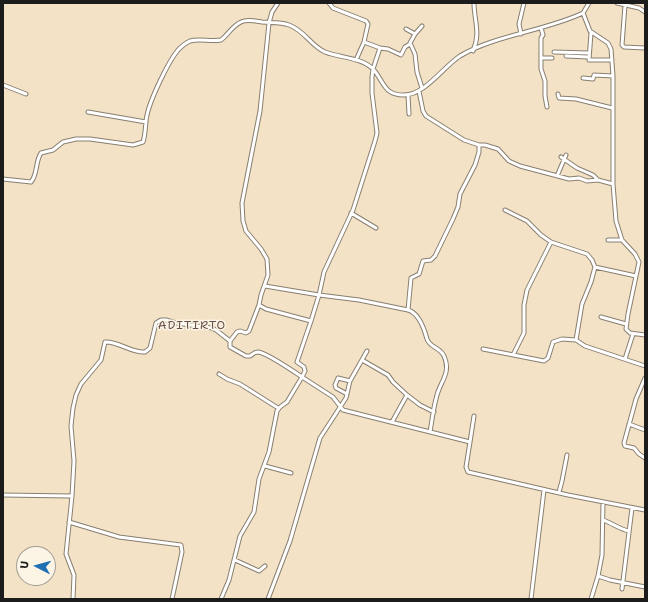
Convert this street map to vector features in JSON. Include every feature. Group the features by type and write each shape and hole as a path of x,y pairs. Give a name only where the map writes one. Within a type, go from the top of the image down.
{"street":[{"path":"278,3 272,12 268,23 260,111 242,203 243,221 246,231 267,259 268,275 249,331 246,333 240,331 237,332 230,342 230,348 248,357 256,352 260,353 302,377 331,396 340,407 346,411 470,442"},
{"path":"329,3 334,8 368,22 364,42 356,60"},
{"path":"472,50 476,41 477,30 474,3"},
{"path":"521,34 519,19 524,3"},
{"path":"3,179 30,182 35,175 41,153 53,150 66,140 85,138 126,145 140,144 143,142 148,111 155,92 175,54 183,45 194,40 221,40 237,24 245,21 289,25 298,30 313,45 323,51 333,55 356,60 373,69 389,91 396,94 408,95 421,89 460,56 472,50 582,13 589,3"},
{"path":"617,3 639,8 645,12"},
{"path":"625,4 622,45 624,47 645,48"},
{"path":"582,13 591,32 590,60 612,60"},
{"path":"364,42 380,48 388,48 402,55 405,47 410,44 415,34 422,26"},
{"path":"541,28 543,34 541,38 541,69 545,81 545,98 547,107"},
{"path":"406,29 415,34"},
{"path":"591,32 609,44 613,76 613,184 616,221 622,240 638,258 638,266 626,324 627,330 633,334 645,335"},
{"path":"410,44 414,52 426,116 464,140 479,145 493,146 502,151 512,162 570,179 579,178 588,181 600,181 613,184"},
{"path":"221,599 235,560 240,536 254,512 260,479 270,447 278,408 287,402 305,369 297,363 297,360 311,321 326,266 351,213 376,138 372,93 373,69 380,48"},
{"path":"554,52 589,55"},
{"path":"566,56 589,55"},
{"path":"542,58 552,58"},
{"path":"583,78 592,79 594,75 613,76"},
{"path":"3,85 26,94"},
{"path":"558,94 559,98 576,99 612,108"},
{"path":"408,95 409,114"},
{"path":"88,112 146,122"},
{"path":"408,310 411,278 419,274 423,261 432,260 435,256 458,207 460,194 475,165 479,152 479,145"},
{"path":"557,176 564,157 573,166 593,175 600,181"},
{"path":"505,210 521,218 551,242 587,254 592,260 594,267 591,282 582,304 576,340"},
{"path":"351,213 376,228"},
{"path":"608,240 622,240"},
{"path":"513,355 524,333 524,305 527,290 551,242"},
{"path":"594,267 636,276"},
{"path":"265,286 359,300 414,312 420,321 428,342 440,350 446,362 445,377 437,392 430,432"},
{"path":"259,305 271,311 311,321"},
{"path":"601,317 626,324"},
{"path":"73,599 74,575 66,554 74,461 71,426 73,408 76,395 81,384 102,360 105,341 137,352 145,352 150,348 156,323 163,320 212,328 230,342"},
{"path":"625,359 633,334"},
{"path":"483,349 544,361 548,358 553,342 562,340 576,340 585,346 645,366"},
{"path":"268,599 292,535 320,438 340,407 347,394 350,381 367,351"},
{"path":"362,360 388,375 407,395 420,405 434,412"},
{"path":"219,374 240,384 278,408"},
{"path":"347,394 336,388 335,385 338,378 350,381"},
{"path":"645,378 636,399 624,445 634,448 645,458"},
{"path":"392,422 407,395"},
{"path":"474,416 466,467 468,472 544,490 645,510"},
{"path":"629,424 645,430"},
{"path":"559,492 567,455"},
{"path":"265,466 291,473"},
{"path":"531,599 544,490"},
{"path":"3,495 72,496"},
{"path":"591,599 598,576 602,555 602,502"},
{"path":"622,589 632,508"},
{"path":"603,520 622,530 629,531"},
{"path":"69,522 119,537 181,545 182,552 172,599"},
{"path":"235,560 259,572 265,566"},
{"path":"598,576 622,583 645,586"}],"district":[{"name":"ADITIRTO","path":"192,326"}]}
